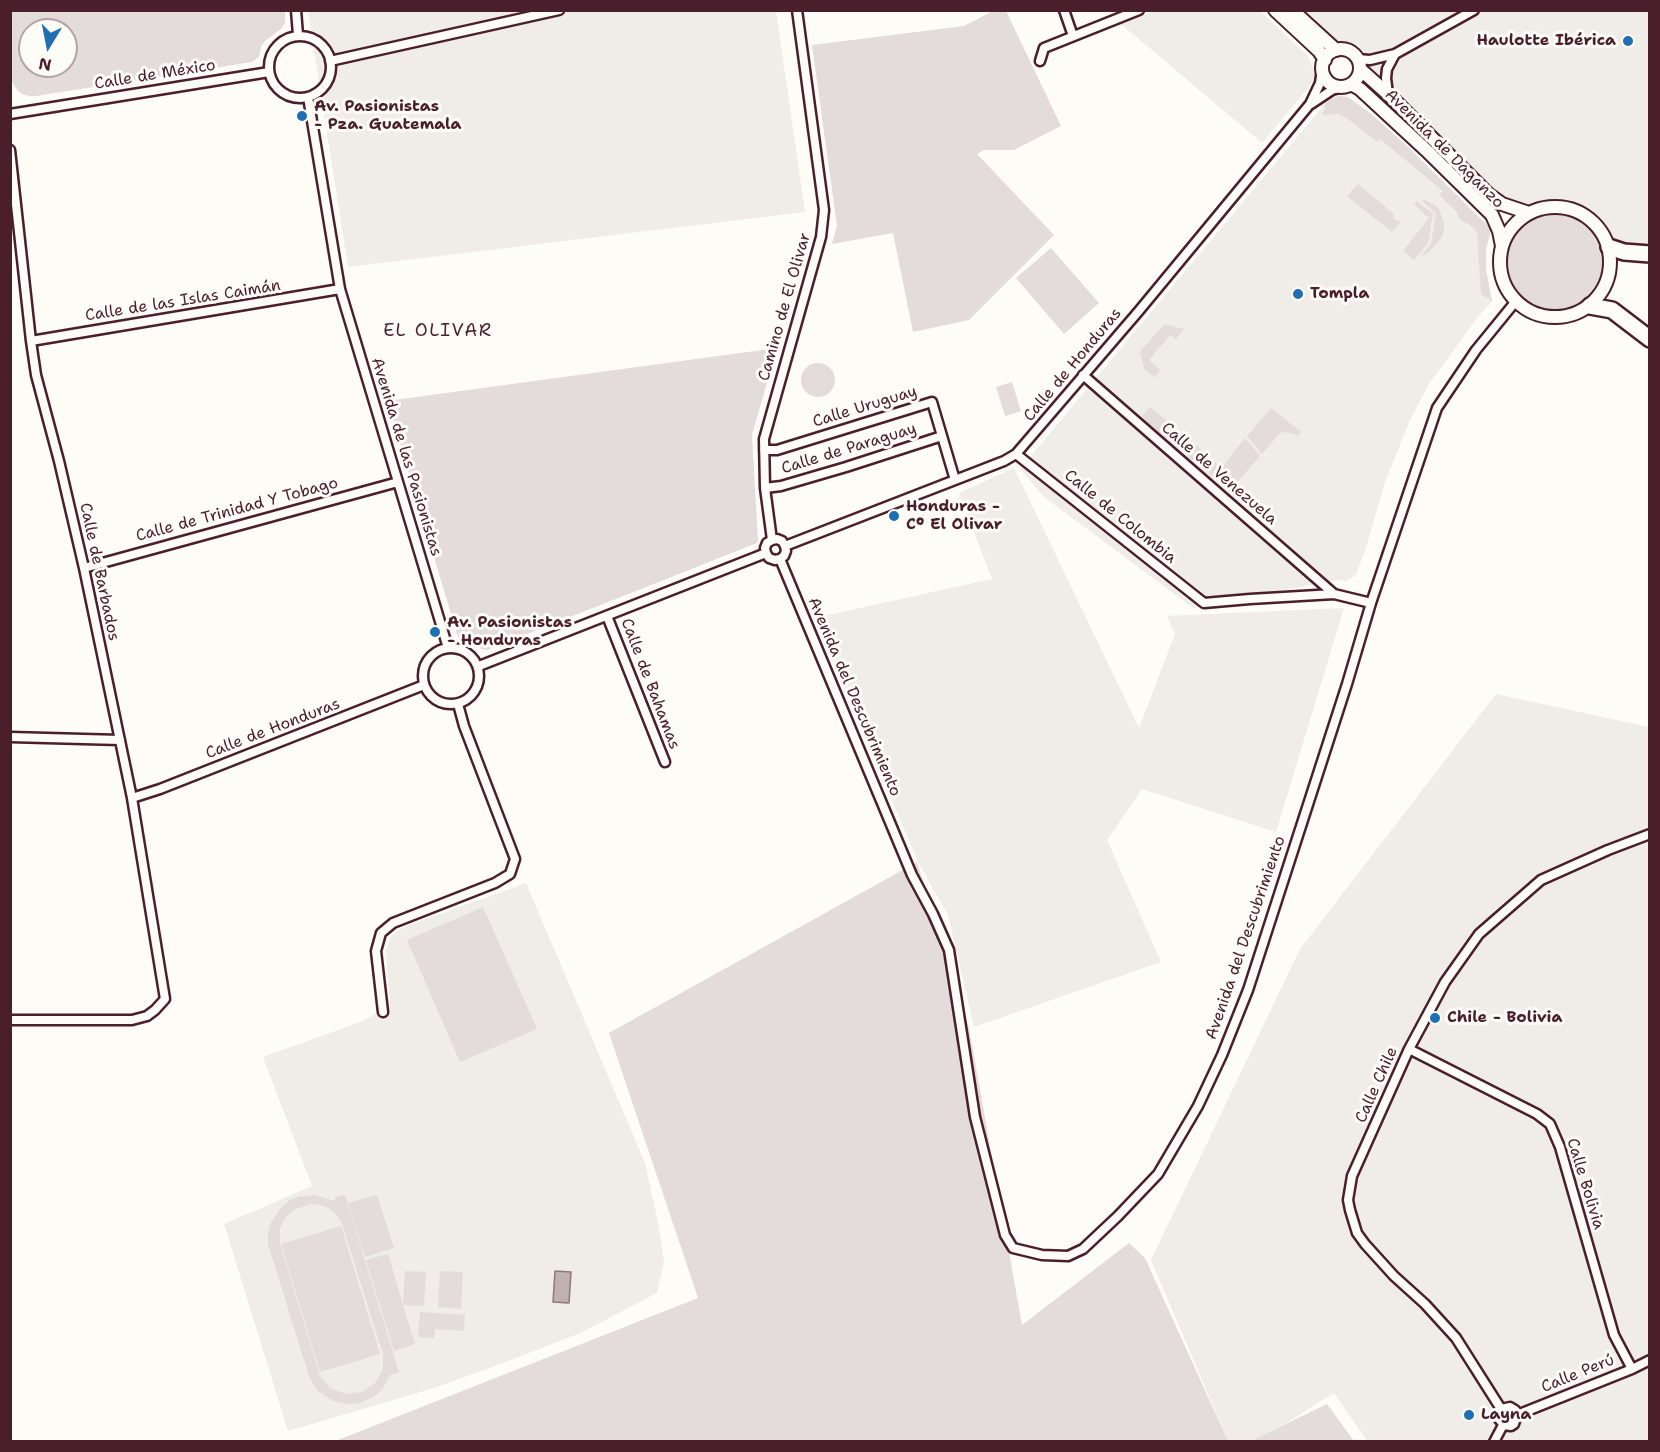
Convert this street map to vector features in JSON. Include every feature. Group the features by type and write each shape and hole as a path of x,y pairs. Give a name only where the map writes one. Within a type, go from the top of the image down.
{"highway":[{"path":"1609,247 1624,252 1650,254"},
{"path":"1590,306 1612,310 1650,339"}],"main road":[{"path":"1275,10 1319,51 1324,64"},
{"path":"1292,10 1336,50"},
{"path":"1336,50 1351,52 1359,64 1357,78 1347,86 1329,83 1323,74 1328,55 1336,50"},
{"name":"Avenida de Daganzo","path":"1359,64 1488,194 1502,204 1529,213"},
{"name":"Avenida de Daganzo","path":"1347,86 1360,89 1492,215 1502,246"},
{"path":"1544,207 1561,207 1577,211 1591,219 1602,232 1609,247 1611,270 1604,290 1590,306 1563,317 1546,317 1516,302 1507,290 1501,276 1502,246 1512,227 1529,213 1544,207"}],"street":[{"path":"296,10 298,35"},
{"path":"330,62 559,10"},
{"name":"Camino de El Olivar","path":"772,540 765,488 764,438 821,237 824,210 796,10"},
{"path":"1064,10 1073,36"},
{"path":"1040,61 1044,48 1139,10"},
{"path":"1359,64 1395,54 1474,10"},
{"path":"298,35 316,40 323,45 330,62 331,71 324,87 308,97 287,96 278,90 268,72 272,51 279,43 298,35"},
{"path":"1389,95 1387,69 1395,54"},
{"name":"Calle de Honduras","path":"785,546 1004,461 1016,454 1310,104 1320,83 1324,64"},
{"name":"Calle de México","path":"10,114 268,72"},
{"name":"Calle de Honduras","path":"1310,104 1332,90 1347,86"},
{"name":"Avenida de las Pasionistas","path":"308,97 340,289 448,648"},
{"name":"Calle de Barbados","path":"10,150 36,375 84,568 132,798 165,999 147,1016 132,1020 10,1020"},
{"name":"Calle de las Islas Caimán","path":"31,341 340,289"},
{"name":"Avenida del Descubrimiento","path":"780,559 912,875 949,950 975,1117 1005,1235 1012,1248 1042,1255 1068,1256 1083,1249 1158,1174 1198,1106 1222,1055 1248,990 1371,603 1437,408 1476,350 1516,302"},
{"name":"Calle de Venezuela","path":"1083,375 1334,594"},
{"name":"Calle Uruguay","path":"764,450 777,450 932,402 955,480"},
{"name":"Calle de Paraguay","path":"765,488 781,486 846,468 942,436"},
{"name":"Calle de Colombia","path":"1016,454 1204,603 1334,594"},
{"name":"Calle de Trinidad Y Tobago","path":"84,568 398,482"},
{"path":"772,540 782,541 785,546 786,551 780,559 769,558 766,554 767,543 772,540"},
{"path":"479,666 766,554"},
{"path":"1334,594 1371,603"},
{"name":"Calle de Bahamas","path":"607,616 664,762"},
{"path":"457,648 466,651 479,666 479,685 474,694 458,704 441,703 428,693 424,685 424,669 427,661 432,654 440,650 457,648"},
{"name":"Calle de Honduras","path":"132,798 424,685"},
{"path":"383,1012 376,951 381,933 393,923 503,878 510,874 515,859 464,726 458,704"},
{"path":"10,737 120,740"},
{"name":"Calle Chile","path":"1501,1409 1456,1338 1425,1304 1394,1276 1357,1233 1348,1200 1352,1176 1409,1049 1445,982 1479,934 1540,880 1608,849 1650,834"},
{"name":"Calle Bolivia","path":"1409,1049 1537,1114 1550,1124 1560,1147 1614,1335 1632,1369"},
{"name":"Calle Perú","path":"1517,1415 1650,1360"},
{"path":"1507,1407 1512,1408 1517,1415 1516,1422 1507,1426 1503,1425 1498,1418 1501,1409 1507,1407"},
{"path":"1494,1442 1503,1425"}],"shaded area":[{"path":"11,11 285,11 285,23 265,41 259,57 252,62 36,96 29,96 18,91 10,74"},
{"path":"308,11 776,11 805,212 348,267"},
{"path":"993,11 1006,11 1061,126 1014,150 984,150 977,154 1054,235 969,320 913,332 893,233 832,244 837,226 812,45 964,26"},
{"path":"1155,11 1260,11 1308,56 1314,70 1313,82 1262,143 1121,24"},
{"path":"1292,11 1649,11 1649,254 1609,247 1602,232 1591,219 1577,211 1561,207 1544,207 1529,213 1502,204 1359,64 1354,55 1341,50"},
{"path":"1339,96 1348,97 1370,113 1406,145 1491,229 1486,250 1486,270 1492,301 1429,384 1410,420 1385,482 1365,551 1355,576 1346,581 1337,580 1193,608 1044,497 1020,469 1324,105"},
{"path":"1339,96 1348,97 1370,113 1406,145 1491,229 1486,250 1486,270 1492,301 1481,294 1477,232 1462,221 1457,212 1439,195 1443,191 1380,139 1377,142 1338,114 1324,115 1322,113 1326,108 1324,105"},
{"path":"1358,184 1394,214 1395,220 1402,220 1392,232 1347,196"},
{"path":"1424,199 1439,209 1444,229 1442,237 1429,252 1419,258 1431,244 1436,213 1422,201"},
{"path":"1417,201 1433,214 1428,243 1414,260 1403,251 1429,218 1414,205"},
{"path":"1555,213 1574,217 1590,227 1600,243 1604,262 1600,281 1590,297 1574,307 1555,311 1536,307 1520,297 1510,281 1506,262 1510,243 1520,227 1536,217"},
{"path":"1051,248 1099,303 1064,334 1016,278"},
{"path":"1165,324 1184,329 1176,339 1170,335 1149,360 1160,370 1155,377 1144,368 1140,353"},
{"path":"777,348 752,435 757,543 487,650 481,649 470,640 458,637 387,401"},
{"path":"818,363 830,368 835,380 830,392 818,397 806,392 801,380 806,368"},
{"path":"1012,382 1021,411 1005,416 996,387"},
{"path":"1150,407 1209,456 1204,462 1197,464 1143,419 1143,415"},
{"path":"1271,408 1301,432 1298,436 1281,432 1262,454 1247,436"},
{"path":"1245,438 1260,456 1238,481 1232,483 1218,481 1209,473 1209,468 1214,461 1222,467"},
{"path":"1014,468 1139,728 1175,634 1167,616 1344,608 1276,832 1142,789 1107,840 1161,962 974,1027 948,915 919,864 815,618 992,579 959,493"},
{"path":"1496,694 1649,727 1649,1441 1367,1441 1334,1393 1257,1441 1228,1441 1151,1260 1300,949"},
{"path":"917,862 969,1028 1022,1325 1129,1243 1145,1258 1228,1441 333,1442 698,1298 609,1033"},
{"path":"526,883 645,1163 664,1262 657,1293 580,1333 506,1362 434,1388 288,1431 224,1224 312,1186 263,1057 363,1021 390,1006 386,950 391,936 401,928"},
{"path":"483,907 537,1029 460,1062 407,940"},
{"path":"315,1195 335,1201 335,1197 345,1195 399,1372 390,1375 382,1390 360,1403 348,1404 333,1401 318,1391 313,1384 268,1244 270,1224 281,1208 297,1197","holes":["311,1204 320,1205 335,1213 342,1224 383,1354 383,1368 380,1375 375,1383 362,1392 347,1394 334,1390 320,1376 280,1244 280,1228 287,1215"]},
{"path":"377,1195 394,1248 365,1257 348,1203"},
{"path":"341,1226 380,1354 320,1372 281,1244"},
{"path":"388,1254 415,1344 394,1351 366,1260"},
{"path":"405,1271 426,1272 424,1306 403,1305"},
{"path":"440,1271 463,1272 461,1309 438,1307"},
{"path":"555,1271 571,1272 569,1303 553,1302"},
{"path":"420,1312 465,1315 464,1331 435,1329 434,1338 418,1337"},
{"path":"1327,1404 1354,1441 1251,1441"}],"place":[{"name":"Haulotte Ibérica","path":"1628,41"},
{"name":"Av. Pasionistas - Pza. Guatemala","path":"302,116"},
{"name":"Tompla","path":"1298,294"},
{"name":"Honduras - Cº El Olivar","path":"894,516"},
{"name":"Av. Pasionistas - Honduras","path":"435,632"},
{"name":"Chile - Bolivia","path":"1435,1018"},
{"name":"Layna","path":"1469,1415"}],"district":[{"name":"EL OLIVAR","path":"438,331"}]}
